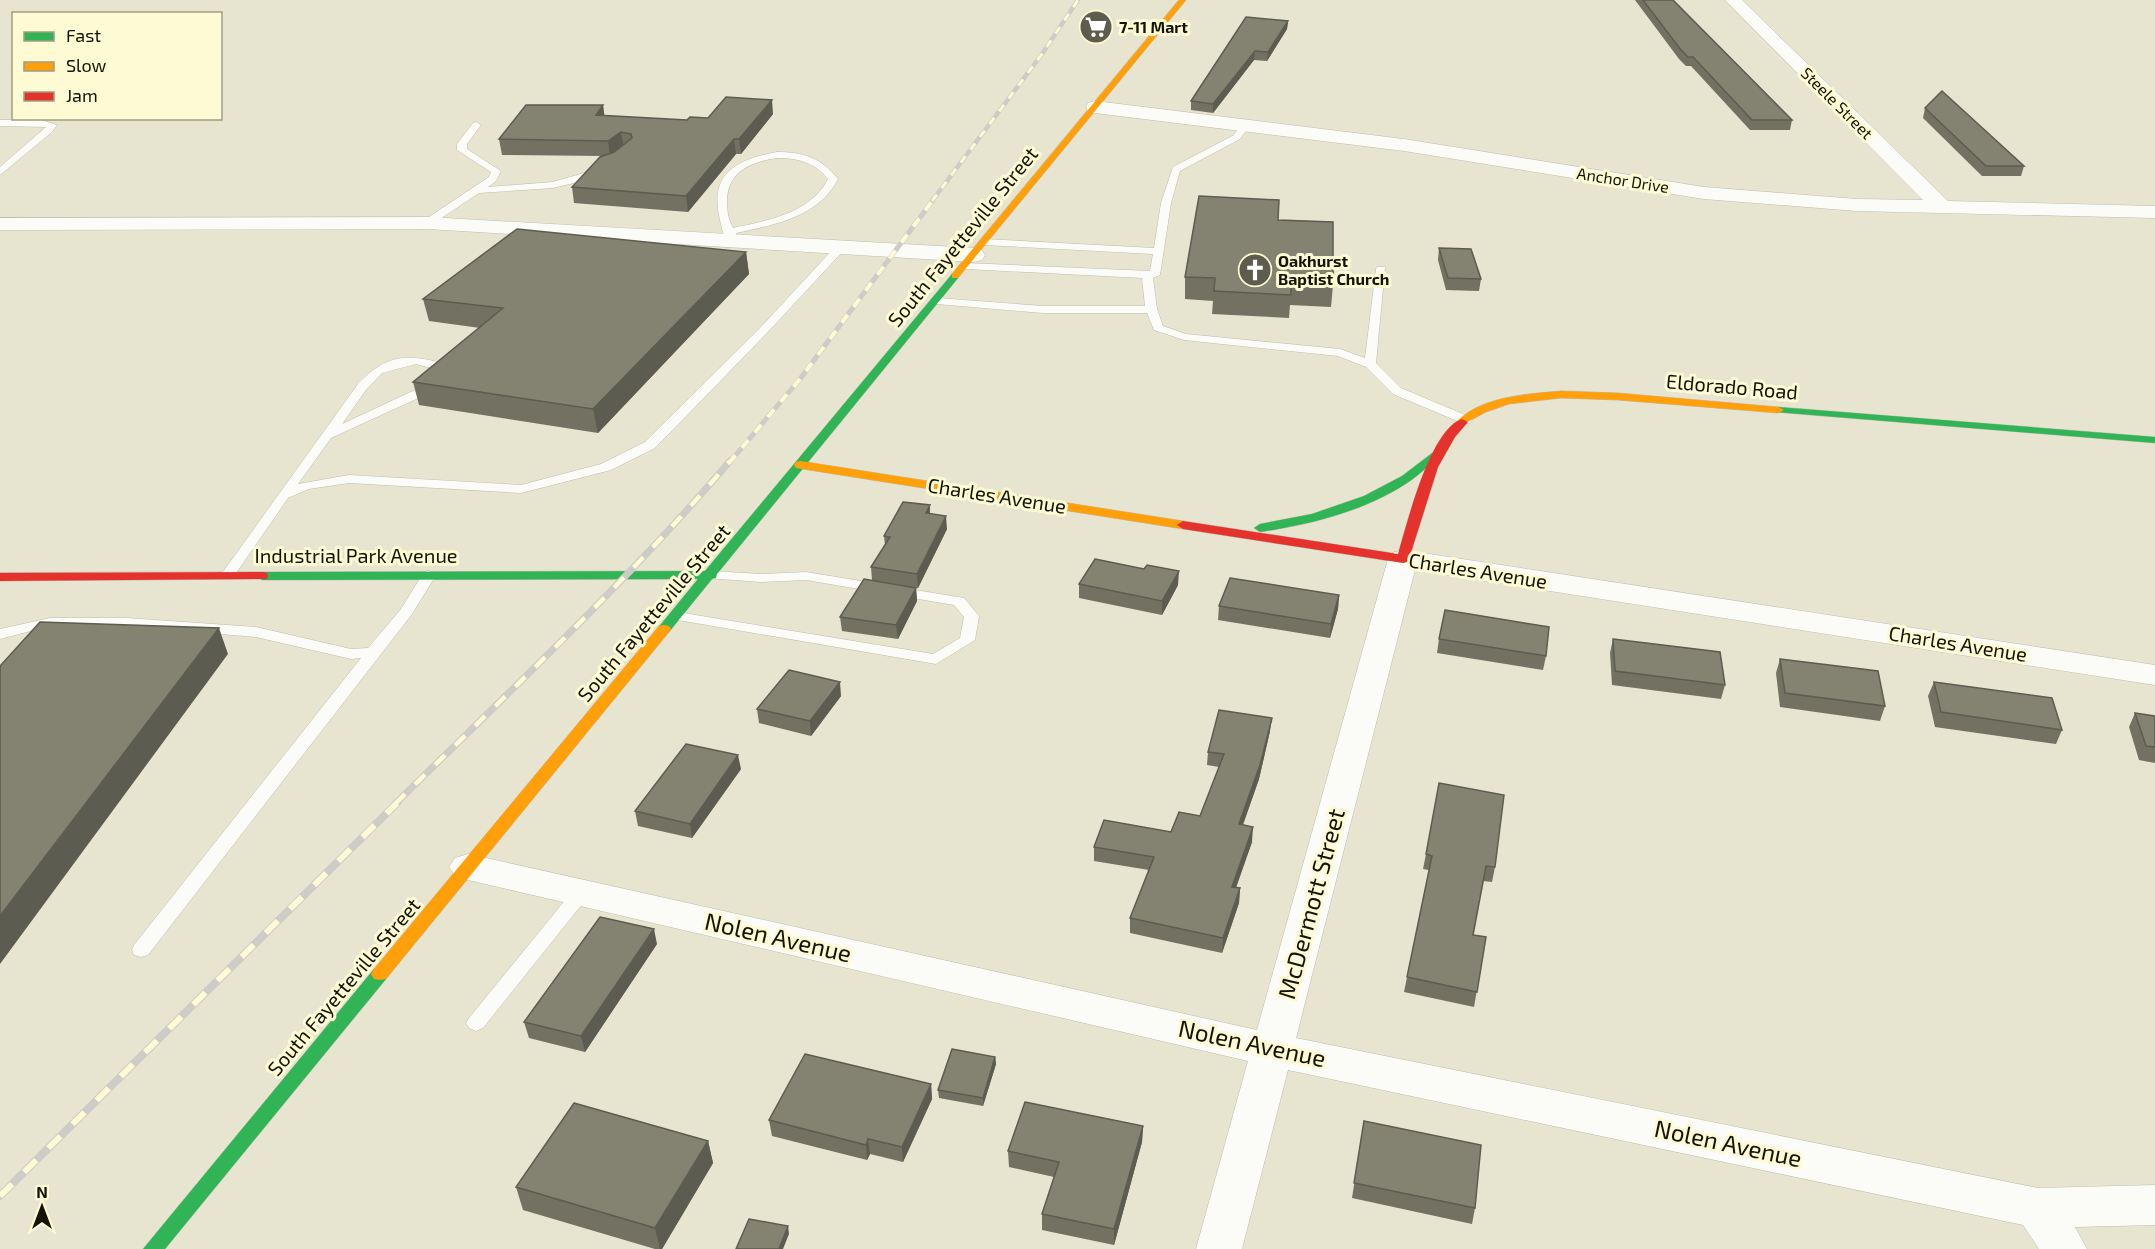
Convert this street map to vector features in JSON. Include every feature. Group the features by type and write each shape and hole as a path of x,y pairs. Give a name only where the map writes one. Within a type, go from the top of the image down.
{"street":[{"name":"South Fayetteville Street","path":"153,1249 1184,0"},
{"name":"Steele Street","path":"1733,0 1941,206"},
{"name":"Anchor Drive","path":"1095,107 1404,145 1704,193 1857,205 2155,212"},
{"path":"0,224 427,223 732,237 840,248 975,254"},
{"name":"Eldorado Road","path":"1403,559 1435,455 1450,431 1482,410 1504,401 1541,396 1581,396 2155,441"},
{"path":"1201,528 1255,529 1296,523 1336,511 1355,505 1402,481 1435,455"},
{"name":"Charles Avenue","path":"800,465 2155,675"},
{"name":"McDermott Street","path":"1219,1249 1403,559"},
{"name":"Industrial Park Avenue","path":"0,577 711,575"},
{"name":"Nolen Avenue","path":"468,867 1273,1050 2038,1208 2155,1205"},
{"path":"2038,1208 2064,1249"}],"lane":[{"path":"0,172 52,125 2,124"},
{"path":"427,223 493,178 496,171 462,150 462,144 476,125"},
{"path":"975,254 1155,275 1166,202 1176,169 1237,137 1245,125"},
{"path":"782,154 817,163 828,170 833,179 831,188 817,202 732,237 723,218 723,188 733,172 765,155 782,154"},
{"path":"477,190 525,189 563,183 604,168"},
{"path":"283,495 306,485 349,479 521,489 606,467 650,445 762,332 840,248"},
{"path":"975,254 1158,251"},
{"path":"1370,364 1381,269"},
{"path":"1147,275 1151,309 1158,328 1184,337 1340,353 1370,364 1397,391 1466,420"},
{"path":"937,301 972,305 1119,311 1151,309"},
{"path":"227,576 283,495 362,387 378,370 390,364 416,360 437,366 438,376 421,392 327,435"},
{"path":"141,950 407,611 429,575"},
{"path":"677,616 936,659 967,640 972,616 959,601 806,576 761,578 711,575"},
{"path":"0,634 50,622 127,622 256,632 351,654 373,652"},
{"path":"476,1023 580,893"}],"building":[{"path":"1643,0 1673,0 1792,120 1752,120 1693,57 1688,57 1681,50"},
{"path":"1246,17 1288,21 1268,52 1255,51 1213,104 1191,101"},
{"path":"1942,91 2024,166 1986,166 1925,108"},
{"path":"726,97 772,100 739,139 734,139 686,196 572,187 600,157 614,152 632,138 631,134 621,132 608,141 499,139 526,105 603,105 596,115 687,120 690,117 708,118"},
{"path":"1199,196 1279,200 1278,220 1333,222 1333,285 1291,283 1291,295 1214,291 1215,278 1185,277"},
{"path":"517,229 746,252 593,409 413,382 503,308 423,299"},
{"path":"1439,248 1471,249 1481,279 1448,278"},
{"path":"903,502 930,505 926,513 946,516 917,574 871,567 890,537 884,536"},
{"path":"1095,559 1144,569 1147,565 1179,571 1162,601 1079,584"},
{"path":"1230,578 1339,595 1331,624 1219,606"},
{"path":"864,579 916,588 896,625 840,617"},
{"path":"1445,610 1549,627 1546,656 1439,639"},
{"path":"40,622 219,628 0,916 0,666"},
{"path":"1613,639 1720,652 1725,685 1615,671"},
{"path":"1780,659 1878,671 1885,706 1785,693"},
{"path":"789,670 840,682 810,721 757,709"},
{"path":"1934,682 2052,698 2062,730 1941,712"},
{"path":"1219,710 1272,718 1260,765 1239,824 1253,827 1232,887 1240,888 1223,938 1130,918 1154,857 1094,847 1104,820 1171,832 1179,812 1200,816 1224,754 1208,752"},
{"path":"2135,713 2155,716 2155,747 2146,746"},
{"path":"686,744 738,755 690,824 635,811"},
{"path":"1439,783 1504,795 1495,867 1486,866 1473,935 1486,937 1477,992 1407,977 1432,856 1426,854"},
{"path":"600,917 654,929 581,1036 524,1022"},
{"path":"952,1049 995,1057 983,1098 938,1090"},
{"path":"805,1054 931,1084 902,1147 868,1139 866,1145 769,1120"},
{"path":"1025,1102 1143,1126 1114,1229 1042,1214 1059,1162 1008,1151"},
{"path":"574,1103 708,1141 655,1228 516,1187"},
{"path":"1364,1121 1481,1145 1475,1208 1354,1183"},
{"path":"749,1219 788,1226 779,1249 736,1249"}],"railway":[{"path":"932,201 1042,54 1078,0"},
{"path":"729,463 800,379 933,200"},
{"path":"395,804 608,594 730,461"},
{"path":"0,1196 397,803"}],"traffic: fast":[{"path":"664,629 955,276"},
{"path":"1778,410 2155,440"},
{"path":"1260,528 1316,517 1369,499 1406,478 1435,455"},
{"path":"262,576 711,575"},
{"path":"153,1249 380,974"}],"traffic: slow":[{"path":"955,276 1183,0"},
{"path":"1462,422 1482,409 1533,396 1590,395 1778,410"},
{"path":"800,465 1183,525"},
{"path":"380,974 664,629"}],"traffic: jam":[{"path":"1183,525 1403,559 1418,504 1432,467 1450,434 1462,422"},
{"path":"0,577 262,576"}],"place":[{"name":"7-11 Mart","path":"1096,27"},
{"name":"Oakhurst Baptist Church","path":"1255,270"}]}
